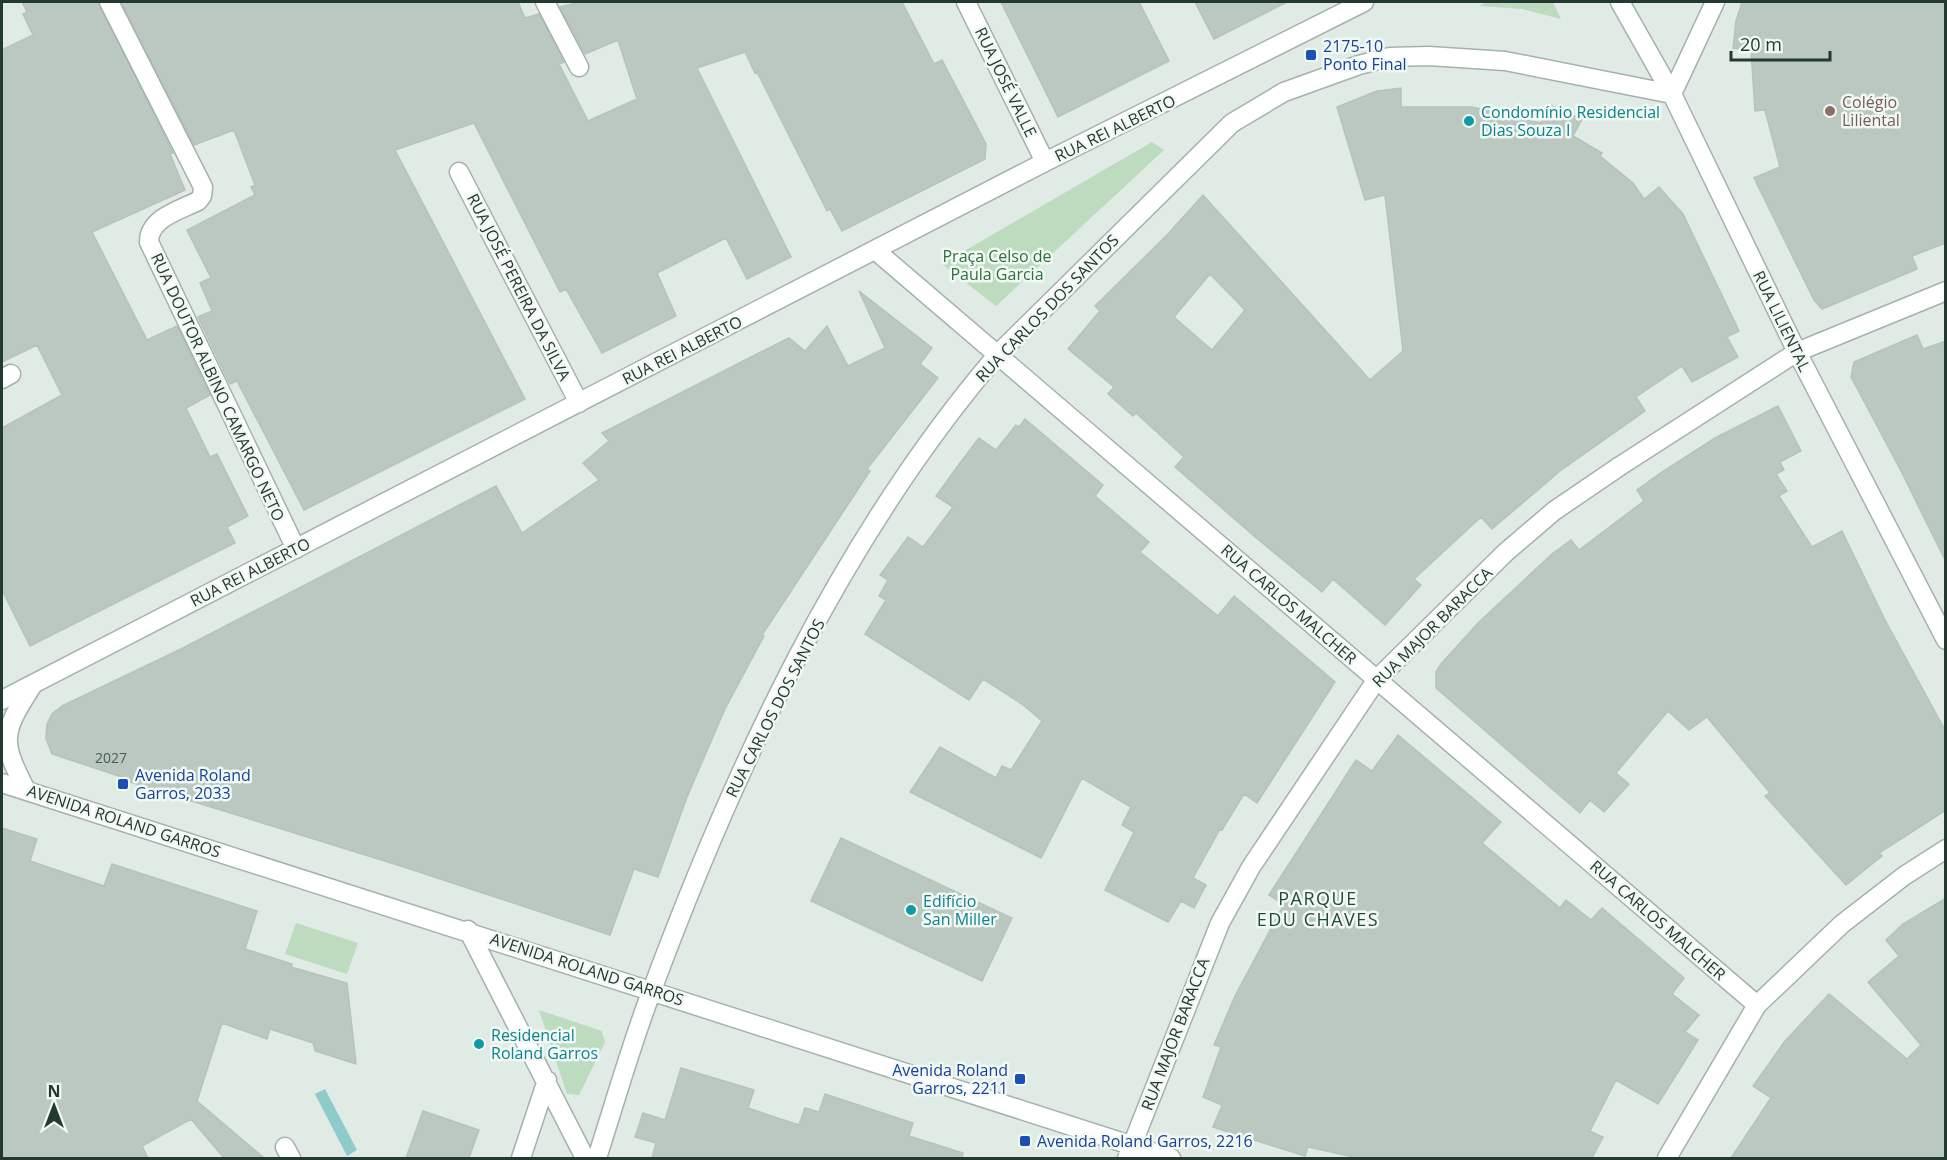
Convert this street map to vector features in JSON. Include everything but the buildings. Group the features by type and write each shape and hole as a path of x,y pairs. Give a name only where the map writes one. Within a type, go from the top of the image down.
{"street":[{"name":"RUA DOUTOR ALBINO CAMARGO NETO","path":"109,2 200,179 202,196 159,221 152,228 149,242 296,549"},
{"path":"544,2 579,67"},
{"name":"RUA JOSÉ VALLE","path":"966,2 1045,162"},
{"name":"RUA REI ALBERTO","path":"2,700 1045,162 1364,2"},
{"name":"RUA LILIENTAL","path":"1620,2 1672,93 1797,352 1946,640"},
{"path":"1672,93 1715,2"},
{"name":"RUA CARLOS DOS SANTOS","path":"597,1158 651,990 734,789 808,638 887,500 965,392 998,354 1232,123 1284,92 1359,64 1390,57 1429,56 1505,61 1672,93"},
{"name":"RUA JOSÉ PEREIRA DA SILVA","path":"459,172 579,403"},
{"name":"RUA CARLOS MALCHER","path":"875,250 1757,1005"},
{"name":"RUA MAJOR BARACCA","path":"1129,1152 1220,923 1251,867 1377,679 1506,552 1554,511 1797,352 1946,291"},
{"path":"26,790 9,760 6,743 11,719 33,684"},
{"name":"AVENIDA ROLAND GARROS","path":"2,783 468,930 1129,1152 1172,1158"},
{"path":"1667,1158 1757,1005 1842,924 1904,876 1946,849"},
{"path":"468,930 547,1080 585,1158"},
{"path":"521,1158 547,1080"}],"green space":[{"path":"1487,2 1553,2 1561,19 1522,9 1479,6"},
{"name":"Praça Celso de Paula Garcia","path":"1152,142 1164,150 996,306 942,264"},
{"path":"296,923 358,943 347,974 285,954"},
{"path":"539,1010 602,1031 605,1042 579,1095 567,1094"}],"water":[{"path":"325,1089 357,1150 347,1156 315,1094"}],"place":[{"name":"2175-10 Ponto Final","path":"1311,55"},
{"name":"Colégio Liliental","path":"1830,111"},
{"name":"Condomínio Residencial Dias Souza I","path":"1469,121"},
{"name":"Avenida Roland Garros, 2033","path":"123,784"},
{"name":"Edifício San Miller","path":"911,910"},
{"name":"Residencial Roland Garros","path":"479,1044"},
{"name":"Avenida Roland Garros, 2211","path":"1020,1079"},
{"name":"Avenida Roland Garros, 2216","path":"1025,1141"}],"district":[{"name":"PARQUE EDU CHAVES","path":"1318,908"}]}
